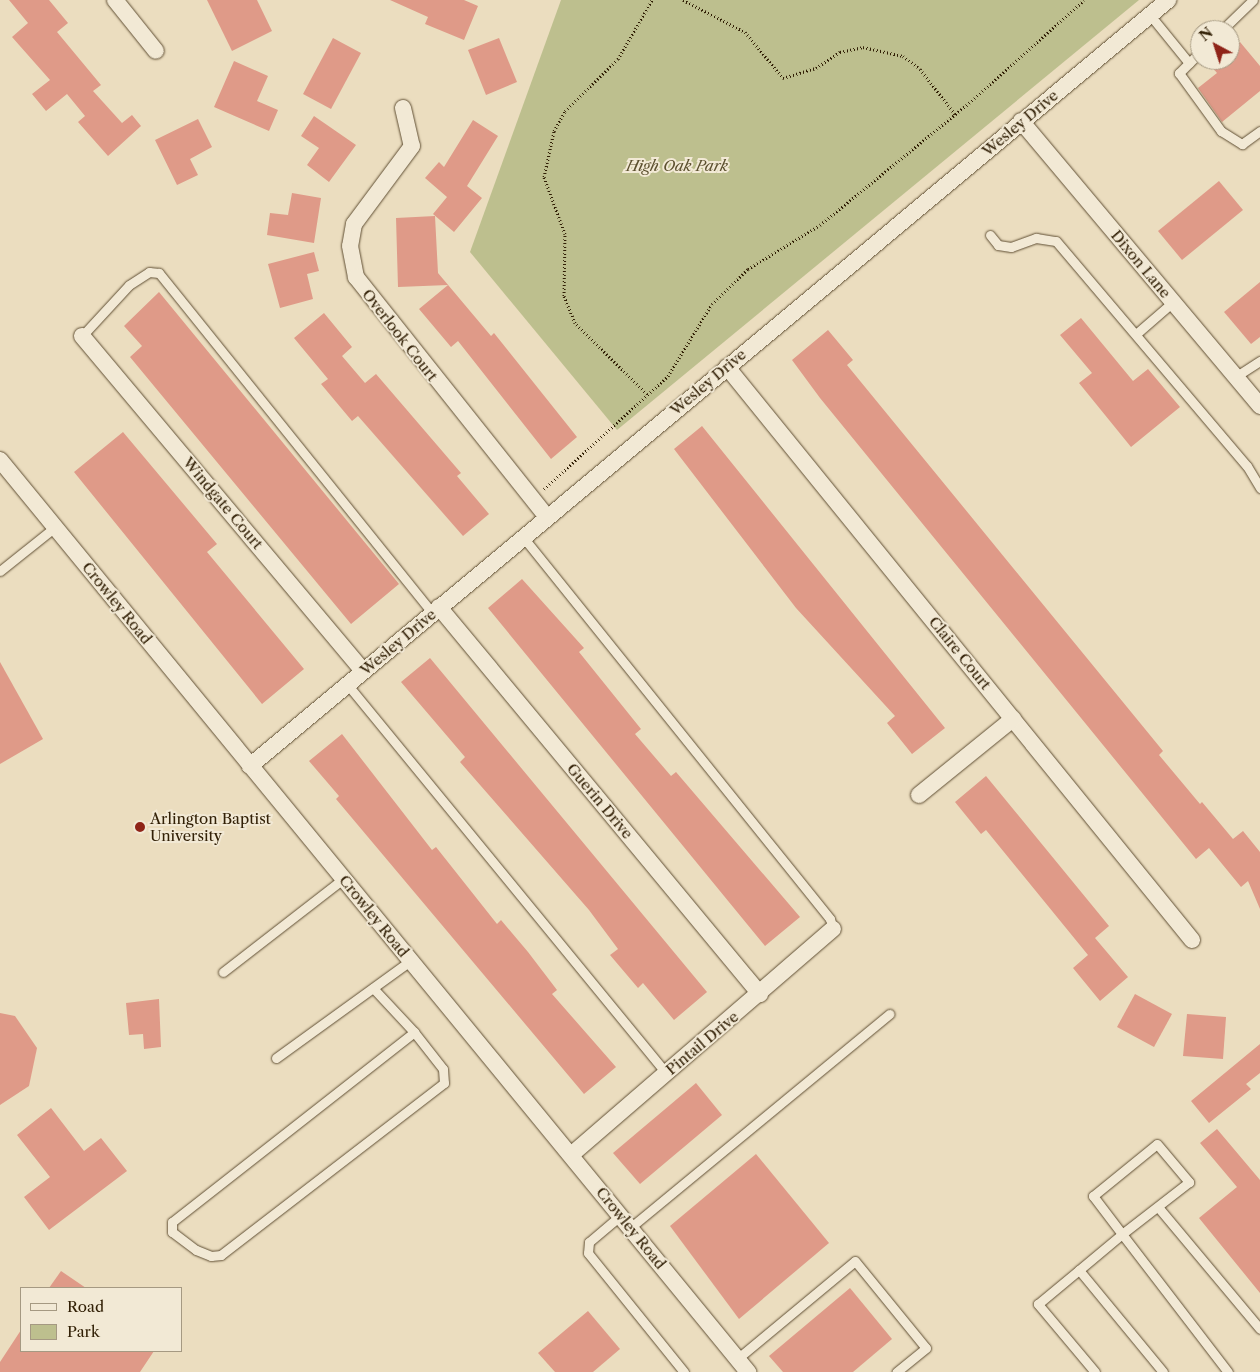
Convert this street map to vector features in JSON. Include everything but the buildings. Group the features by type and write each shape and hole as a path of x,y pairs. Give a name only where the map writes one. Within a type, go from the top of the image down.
{"street":[{"path":"115,0 156,51"},
{"name":"Wesley Drive","path":"250,766 1168,0"},
{"name":"Overlook Court","path":"403,108 412,146 354,224 350,246 356,277 547,517"},
{"name":"Dixon Lane","path":"1022,121 1260,406"},
{"name":"Windgate Court","path":"82,336 364,671"},
{"name":"Claire Court","path":"727,367 1192,940"},
{"name":"Crowley Road","path":"0,460 748,1372"},
{"name":"Guerin Drive","path":"436,610 760,994"},
{"path":"920,795 1013,719"},
{"name":"Pintail Drive","path":"570,1155 760,994 833,929"}],"lane":[{"path":"1232,20 1253,0"},
{"path":"1150,15 1189,63 1179,73 1221,131 1242,144 1260,131"},
{"path":"990,235 998,245 1011,247 1036,238 1056,241 1247,466 1260,488"},
{"path":"82,336 129,285 150,272 159,273 436,610"},
{"path":"1136,334 1173,302"},
{"path":"1235,377 1260,361"},
{"path":"0,571 55,527"},
{"path":"523,537 830,918 833,929"},
{"path":"348,684 666,1073"},
{"path":"223,972 343,879"},
{"path":"276,1058 410,961"},
{"path":"373,988 414,1032 443,1070 444,1083 221,1254 211,1256 196,1250 172,1232 172,1222 414,1032"},
{"path":"684,1372 588,1253 588,1242 626,1221 889,1014"},
{"path":"1095,1372 1038,1304 1122,1234 1189,1182 1156,1144 1093,1196 1122,1234 1228,1372"},
{"path":"1158,1207 1260,1329"},
{"path":"737,1359 855,1262 926,1348 896,1372"},
{"path":"1079,1270 1163,1372"}],"path":[{"path":"647,394 575,323 564,296 565,234 544,177 554,130 565,111 618,59 652,0"},
{"path":"684,0 744,32 783,78 816,68 840,52 863,47 902,56 920,69 955,114"},
{"path":"532,499 668,376 712,304 748,269 820,225 955,114 1084,0"}],"green space":[{"name":"High Oak Park","path":"561,0 1139,0 617,430 470,252"}],"place":[{"name":"Arlington Baptist University","path":"140,827"}]}
